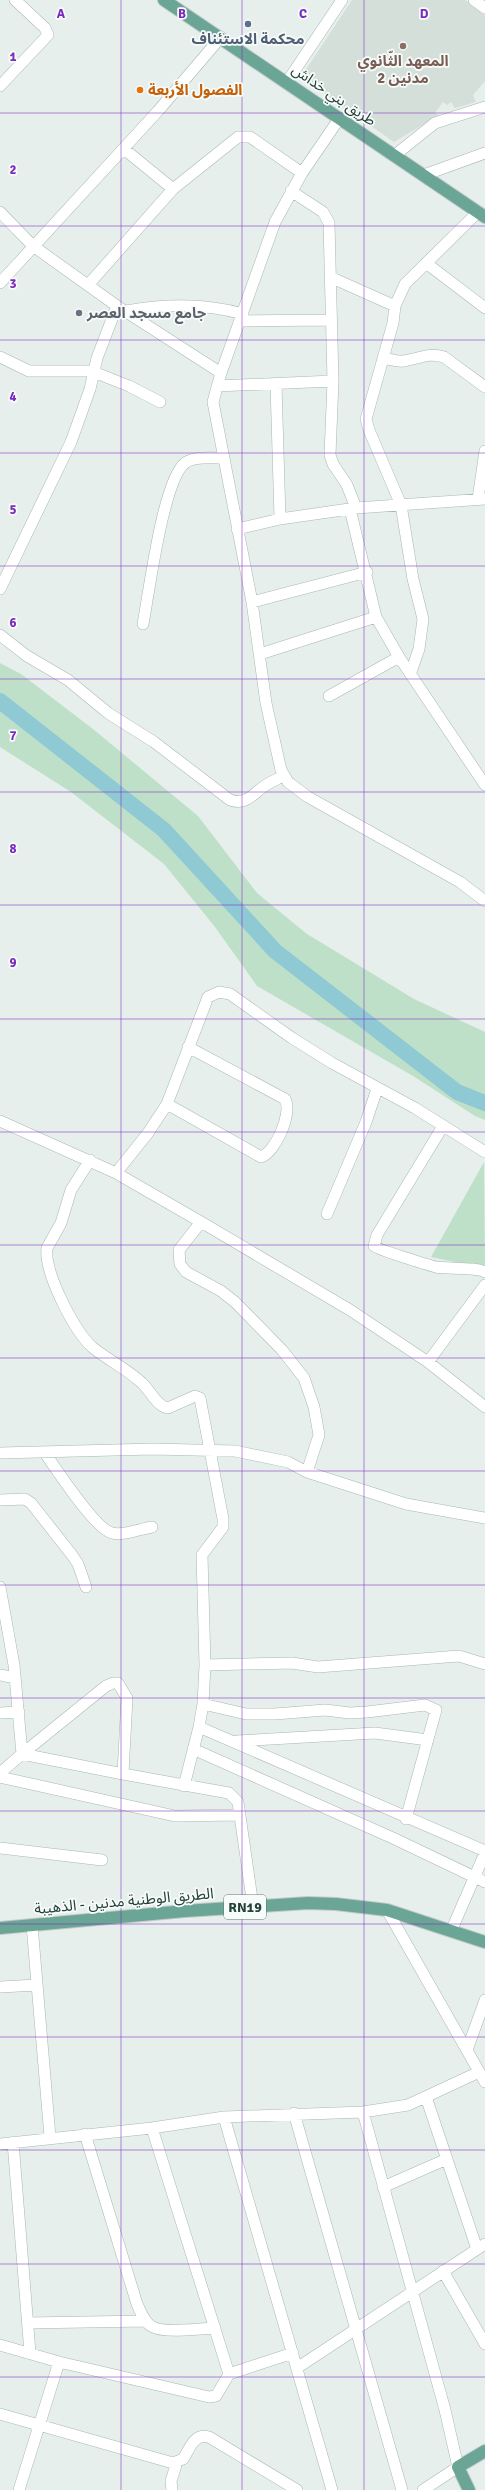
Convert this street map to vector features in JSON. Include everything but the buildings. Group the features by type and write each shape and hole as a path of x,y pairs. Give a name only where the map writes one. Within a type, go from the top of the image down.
{"main road":[{"name":"طريق بني خداش","path":"164,0 221,37 339,119 395,155 481,215"},
{"name":"الطريق الوطنية مدنين - الذهيبة","path":"0,1928 253,1906 336,1904 387,1910 485,1942"},
{"path":"469,2490 458,2466 485,2451"}],"street":[{"path":"0,86 48,35 45,28 15,0"},
{"path":"287,82 342,0"},
{"path":"474,0 485,8"},
{"path":"0,283 124,149 221,37"},
{"path":"395,155 435,123 485,107"},
{"path":"339,119 291,191 269,235 242,318 221,373 213,402 252,602 266,703 283,776 308,797 460,882 485,901"},
{"path":"88,285 173,189 233,139 243,136 250,137 302,173"},
{"path":"124,149 173,189"},
{"path":"424,175 485,153"},
{"path":"291,191 323,212 327,218 330,277 330,320 334,381 331,459 347,485 376,617 399,657 411,672 485,785"},
{"path":"0,212 33,246 121,308 221,373"},
{"path":"411,672 419,649 423,619 413,579 400,505 367,424 368,413 384,358 395,306 405,284 426,263 481,215"},
{"path":"426,263 485,308"},
{"path":"330,277 395,306"},
{"path":"121,308 206,306 242,318 330,320"},
{"path":"0,589 66,455 94,372 97,358 121,308"},
{"path":"384,358 401,362 429,354 438,355 444,357 485,387"},
{"path":"0,357 29,371 94,372 129,386 160,402"},
{"path":"217,386 334,381"},
{"path":"276,384 280,518"},
{"path":"237,529 280,518 353,509 482,499 485,451"},
{"path":"143,624 160,533 171,486 179,469 189,461 224,458"},
{"path":"252,602 367,572"},
{"path":"260,654 376,617"},
{"path":"0,635 27,656 68,680 108,713 154,742 230,800 235,802 248,800 264,786 283,776"},
{"path":"330,696 399,657"},
{"path":"116,1173 148,1133 166,1104 208,997 214,993 225,992 292,1038 377,1088 415,1108 485,1152"},
{"path":"166,1104 261,1157 270,1151 288,1114 285,1099 188,1047"},
{"path":"327,1214 366,1122 377,1088"},
{"path":"0,1121 90,1160 116,1173 201,1222 350,1310 428,1362 485,1407"},
{"path":"443,1126 378,1235 374,1246 377,1250 389,1251 435,1267 485,1272"},
{"path":"90,1160 72,1190 61,1223 46,1248 52,1275 64,1305 92,1347 138,1380 164,1408 172,1407 196,1396 200,1398 211,1449 223,1519 223,1527 202,1555 205,1665 203,1704 199,1727 184,1786"},
{"path":"201,1222 179,1250 180,1264 186,1272 221,1291 235,1302 282,1350 304,1378 314,1407 319,1435 307,1472"},
{"path":"428,1362 485,1285"},
{"path":"0,1453 211,1449 288,1462 307,1472 373,1495 420,1508 485,1518"},
{"path":"45,1453 93,1518 107,1532 114,1534 152,1527"},
{"path":"0,1500 24,1499 31,1503 78,1564 86,1587"},
{"path":"0,1587 15,1678 22,1754"},
{"path":"205,1665 292,1663 318,1666 336,1666 459,1656 485,1664"},
{"path":"0,1675 15,1678"},
{"path":"1,1772 106,1686 118,1683 127,1698 124,1774"},
{"path":"203,1704 246,1714 275,1714 325,1710 350,1713 425,1704 436,1710 406,1819"},
{"path":"0,1713 19,1712"},
{"path":"199,1727 406,1819 485,1852 480,1880 452,1930"},
{"path":"234,1742 375,1733 428,1740"},
{"path":"193,1750 396,1839 480,1880"},
{"path":"22,1754 184,1786 229,1793 235,1796 238,1802 253,1906"},
{"path":"1,1772 175,1816 239,1815"},
{"path":"0,1848 102,1860"},
{"path":"387,1910 485,2082"},
{"path":"32,1925 50,2137"},
{"path":"0,1987 37,1985"},
{"path":"467,2050 485,2002"},
{"path":"0,2144 50,2137 152,2128 224,2117 294,2113 363,2112 408,2105 426,2098 479,2072"},
{"path":"297,2368 356,2327 481,2246 447,2159 426,2098"},
{"path":"363,2112 411,2292 445,2410 458,2466 422,2490"},
{"path":"294,2113 402,2490"},
{"path":"224,2117 332,2490"},
{"path":"152,2128 229,2374"},
{"path":"85,2134 137,2304 146,2321 153,2328 187,2330 215,2328"},
{"path":"13,2142 30,2353"},
{"path":"383,2187 447,2159"},
{"path":"443,2272 485,2344"},
{"path":"28,2323 146,2321"},
{"path":"0,2345 59,2362 209,2397 216,2396 229,2374 293,2353"},
{"path":"19,2490 59,2362"},
{"path":"0,2414 168,2462 183,2460 195,2439 205,2436 296,2490"},
{"path":"172,2490 171,2481 177,2462"}],"shaded area":[{"name":"المعهد الثّانوي مدنين 2","path":"352,0 465,0 485,15 485,81 473,95 476,102 455,108 451,102 447,105 443,102 435,113 439,115 394,142 301,77"}],"green space":[{"path":"0,663 21,674 93,729 198,816 257,893 307,934 414,999 485,1032 485,1120 475,1116 413,1076 257,986 215,927 164,864 71,792 0,747"},
{"path":"484,1162 485,1265 455,1262 431,1257"}],"waterway":[{"path":"0,701 164,830 275,951 457,1092 485,1103"}],"place":[{"name":"محكمة الاستئناف","path":"248,24"},
{"name":"المعهد الثّانوي مدنين 2","path":"403,46"},
{"name":"الفصول الأربعة","path":"140,90"},
{"name":"جامع مسجد العصر","path":"79,313"}]}
